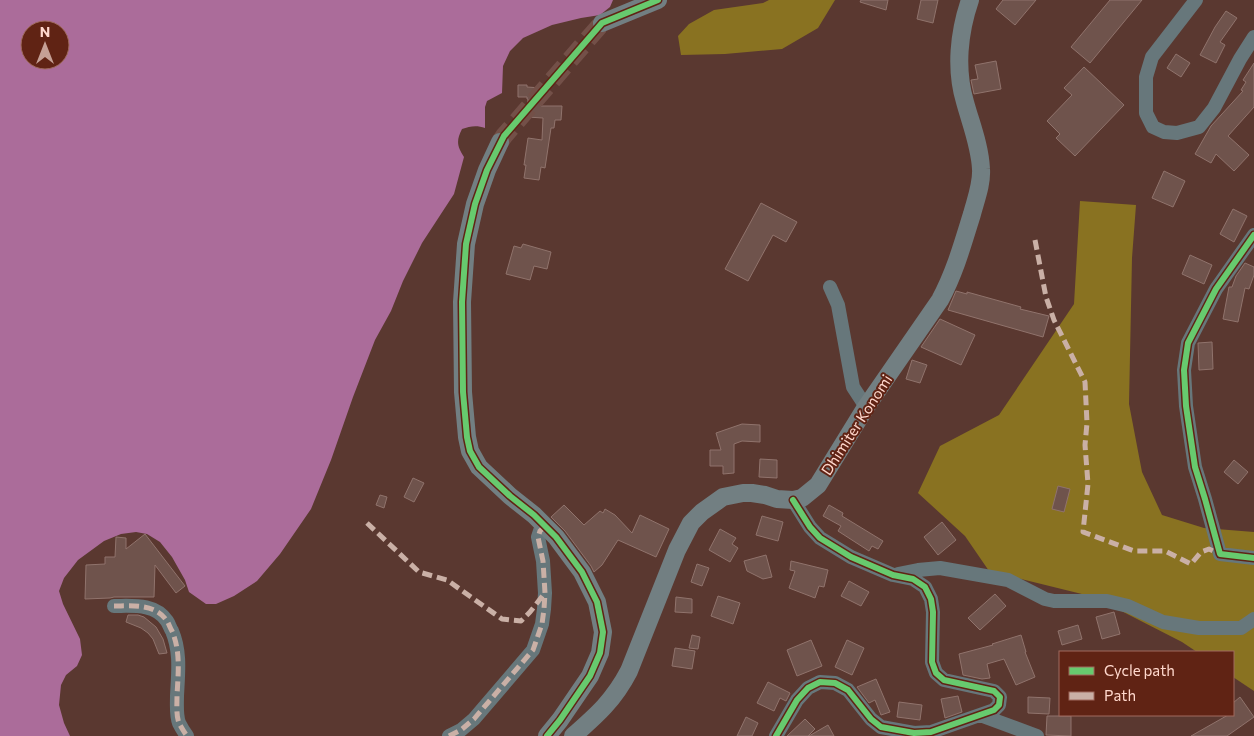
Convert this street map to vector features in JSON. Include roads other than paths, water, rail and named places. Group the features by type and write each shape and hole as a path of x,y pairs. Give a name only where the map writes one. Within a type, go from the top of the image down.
{"main road":[{"path":"602,23 658,0"},
{"name":"Dhimiter Konomi","path":"793,500 802,498 818,485 866,407 940,300 950,281 960,253 980,185 982,170 960,81 960,48 970,0"},
{"path":"500,142 487,170 475,204 466,244 462,302 463,392 466,437 470,451 479,467 556,537 582,572 598,602 603,632 600,653 590,676 547,736"},
{"path":"573,736 598,714 621,687 677,550 691,523 712,504 734,494 752,492 793,500"}],"street":[{"path":"1196,0 1152,58 1146,77 1146,113 1153,126 1164,132 1177,132 1199,127 1214,108 1254,37"},
{"path":"1254,235 1216,288 1188,343 1184,370 1186,406 1195,467 1206,499 1220,554 1254,558"},
{"path":"830,287 838,305 853,387 866,407"},
{"path":"778,735 797,700 808,688 820,682 835,683 848,690 871,719 881,727 914,733 932,732 994,710 999,705 1000,696 994,691 944,680 936,673 932,662 933,612 931,599 926,587 913,579 893,575 851,557 820,538 810,527 793,500"},
{"path":"449,736 462,730 474,719 533,650 542,624 544,609 543,561 538,537 540,531 545,526"},
{"path":"893,575 940,568 1008,580 1054,601 1107,601 1128,606 1163,622 1199,628 1241,628 1254,619"},
{"path":"114,606 142,606 158,612 167,621 174,635 178,651 177,708 179,723 187,736"},
{"path":"980,715 1037,736"}],"tunnel":[{"path":"500,142 602,23"}]}
